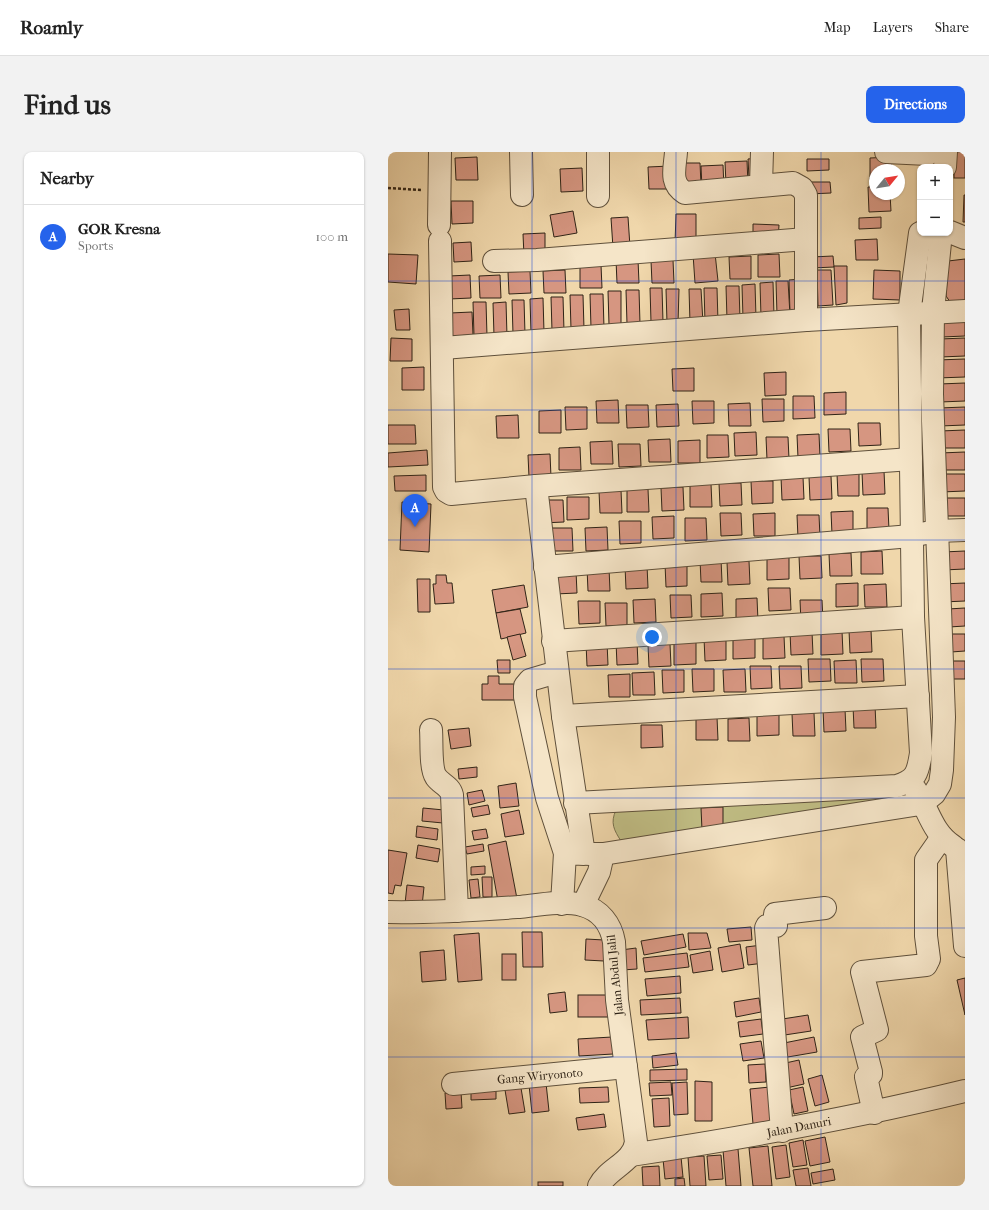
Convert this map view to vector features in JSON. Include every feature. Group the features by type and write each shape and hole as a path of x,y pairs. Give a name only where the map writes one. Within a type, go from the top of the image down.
{"street":[{"path":"440,152 444,487 446,491 451,494 536,486 910,459"},
{"path":"521,152 522,195"},
{"path":"598,152 598,196"},
{"path":"676,152 674,180 677,188 685,193 793,183 802,188 806,195 806,320"},
{"path":"761,185 762,152"},
{"path":"886,152 932,156 941,164"},
{"path":"953,233 965,238"},
{"path":"584,854 914,805 924,802 934,794 940,784 944,717 936,531 921,394 910,314 920,236"},
{"path":"575,803 896,786 909,782 919,766 921,754 913,617 910,459 933,312 941,236"},
{"path":"494,261 551,259 806,239"},
{"path":"443,348 806,320 965,311"},
{"path":"536,486 553,640 575,803 584,854 572,904"},
{"path":"545,567 911,536 936,531 965,530"},
{"path":"553,640 913,617"},
{"path":"388,912 457,911 572,904 599,872 584,854 547,798 525,697 525,686 530,680 558,672"},
{"path":"563,716 918,696"},
{"path":"431,730 433,770 437,778 449,787 452,795 457,911"},
{"path":"909,782 924,802 936,830 955,845 965,946"},
{"path":"874,1113 866,1077 871,1074 871,1072 862,1037 877,1030 862,972 926,965 929,959 926,936 926,860 955,845"},
{"name":"Jalan Abdul Jalil","path":"572,904 602,916 612,932 618,1000 636,1142 635,1149 631,1155"},
{"path":"782,1131 766,926 776,926 776,914 825,908"},
{"name":"Gang Wiryonoto","path":"453,1084 626,1067"},
{"name":"Jalan Danuri","path":"631,1155 782,1131 964,1096"},
{"path":"600,1186 609,1172 631,1155"}],"path":[{"path":"388,188 422,190"}],"shaded area":[{"path":"891,797 888,800 621,841 613,823 616,810"}],"building":[{"path":"954,152 965,152 965,178 954,178"},
{"path":"477,157 478,180 456,180 455,158"},
{"path":"891,157 892,164 870,164 870,158"},
{"path":"759,158 760,174 749,178 748,159"},
{"path":"807,159 829,159 829,170 807,171"},
{"path":"747,161 748,184 726,184 725,162"},
{"path":"678,163 700,163 701,185 679,186"},
{"path":"723,165 724,188 702,188 701,166"},
{"path":"670,166 670,189 649,189 648,167"},
{"path":"582,168 583,191 561,192 560,169"},
{"path":"809,182 830,182 831,193 809,194"},
{"path":"868,187 869,200 890,200 891,211 869,212"},
{"path":"964,195 965,222 963,222"},
{"path":"451,201 473,201 473,223 452,224"},
{"path":"573,211 577,233 554,237 550,215"},
{"path":"676,214 696,214 696,244 675,244"},
{"path":"628,217 630,247 613,248 611,218"},
{"path":"881,217 881,228 859,229 859,218"},
{"path":"753,224 779,225 778,240 753,239"},
{"path":"545,233 545,256 524,256 523,234"},
{"path":"877,239 878,260 856,260 855,240"},
{"path":"471,242 472,261 454,262 453,243"},
{"path":"715,253 718,281 695,283 693,254"},
{"path":"388,254 418,255 416,284 388,282"},
{"path":"779,254 780,277 758,277 758,255"},
{"path":"751,256 751,279 730,279 729,257"},
{"path":"833,256 834,267 812,268 811,257"},
{"path":"965,259 965,307 955,309 946,296 948,261"},
{"path":"616,260 638,260 639,283 617,283"},
{"path":"673,260 674,283 652,283 651,261"},
{"path":"601,265 602,288 580,288 580,266"},
{"path":"834,266 847,266 847,303 836,305"},
{"path":"565,270 566,293 544,293 543,271"},
{"path":"817,270 831,270 833,305 818,306"},
{"path":"874,270 900,271 900,300 873,299"},
{"path":"530,271 531,293 509,294 508,272"},
{"path":"470,275 471,298 449,299 449,276"},
{"path":"500,275 501,298 480,298 479,276"},
{"path":"802,279 803,313 790,314 789,280"},
{"path":"776,281 788,281 790,315 777,315"},
{"path":"773,282 774,316 761,317 760,283"},
{"path":"755,284 756,318 743,318 742,285"},
{"path":"726,286 739,286 740,320 727,320"},
{"path":"650,288 662,288 663,322 651,322"},
{"path":"704,288 717,288 718,322 705,322"},
{"path":"666,289 679,289 678,324 667,323"},
{"path":"689,289 701,289 703,323 690,323"},
{"path":"626,290 639,290 640,324 627,324"},
{"path":"608,291 621,291 621,325 609,325"},
{"path":"590,294 603,294 604,328 591,328"},
{"path":"570,295 583,295 584,329 571,329"},
{"path":"551,297 563,297 564,331 552,331"},
{"path":"543,298 544,332 531,333 530,299"},
{"path":"512,300 524,300 525,334 513,334"},
{"path":"473,302 486,302 487,336 474,336"},
{"path":"506,302 507,336 494,336 493,303"},
{"path":"409,309 410,330 396,330 394,310"},
{"path":"472,312 473,335 451,336 450,313"},
{"path":"965,318 965,336 942,337 942,319"},
{"path":"391,338 412,339 412,361 390,361"},
{"path":"965,338 965,356 940,357 940,339"},
{"path":"965,359 965,377 937,378 937,360"},
{"path":"424,367 424,390 402,390 402,368"},
{"path":"694,368 694,391 673,391 672,369"},
{"path":"786,372 786,395 765,396 764,373"},
{"path":"965,383 965,401 940,402 939,384"},
{"path":"846,392 846,414 824,415 824,393"},
{"path":"793,396 814,396 815,418 793,419"},
{"path":"762,399 784,399 784,421 763,422"},
{"path":"618,400 619,423 597,423 596,401"},
{"path":"692,401 714,401 714,423 693,424"},
{"path":"750,403 751,426 729,426 728,404"},
{"path":"678,404 679,426 657,427 656,405"},
{"path":"626,405 648,405 649,427 627,428"},
{"path":"565,407 587,407 587,429 566,430"},
{"path":"965,407 965,425 940,426 939,408"},
{"path":"561,410 561,433 539,433 539,411"},
{"path":"518,415 519,438 497,438 496,416"},
{"path":"858,423 880,423 881,445 859,446"},
{"path":"388,425 415,425 416,444 388,444"},
{"path":"828,429 850,429 851,451 829,452"},
{"path":"965,430 965,448 940,448 940,431"},
{"path":"756,432 757,455 735,456 734,433"},
{"path":"819,434 820,457 798,458 797,435"},
{"path":"707,435 728,435 729,457 707,458"},
{"path":"766,437 788,437 789,459 767,460"},
{"path":"670,439 671,462 649,462 648,440"},
{"path":"700,440 700,463 678,463 678,441"},
{"path":"612,441 613,464 591,464 590,442"},
{"path":"618,444 640,444 641,466 619,467"},
{"path":"580,447 581,470 559,470 559,448"},
{"path":"427,450 428,465 388,467 388,453"},
{"path":"965,452 965,470 941,470 940,453"},
{"path":"550,454 551,477 529,477 528,455"},
{"path":"884,471 885,494 863,495 862,472"},
{"path":"859,473 859,496 838,496 837,474"},
{"path":"940,474 965,474 965,491 941,492"},
{"path":"426,475 426,491 395,491 394,476"},
{"path":"831,476 832,499 810,500 809,477"},
{"path":"781,477 803,477 804,499 782,500"},
{"path":"751,481 773,481 773,503 752,504"},
{"path":"719,483 741,483 742,505 720,506"},
{"path":"711,484 712,507 690,507 690,485"},
{"path":"683,487 684,510 662,511 661,488"},
{"path":"627,489 648,489 649,512 627,512"},
{"path":"621,490 622,513 600,513 599,491"},
{"path":"567,497 589,497 589,519 567,520"},
{"path":"943,498 965,498 965,516 943,516"},
{"path":"541,500 563,500 564,522 542,523"},
{"path":"402,502 431,504 429,552 400,550"},
{"path":"867,508 888,508 889,530 867,531"},
{"path":"853,511 853,534 832,534 831,512"},
{"path":"720,513 741,513 742,535 721,536"},
{"path":"775,513 775,536 754,536 753,514"},
{"path":"797,515 819,515 820,537 798,538"},
{"path":"674,516 674,538 653,539 652,517"},
{"path":"685,518 706,518 707,540 685,541"},
{"path":"619,521 641,521 641,543 620,544"},
{"path":"607,527 608,550 586,551 585,528"},
{"path":"551,528 572,528 573,551 551,551"},
{"path":"882,551 883,574 861,574 861,552"},
{"path":"965,551 965,569 943,570 943,552"},
{"path":"851,553 852,576 830,576 829,554"},
{"path":"799,556 821,556 822,578 800,579"},
{"path":"767,557 789,557 789,579 767,580"},
{"path":"721,559 722,582 701,582 700,560"},
{"path":"749,561 750,584 728,585 727,562"},
{"path":"665,564 687,564 687,586 666,587"},
{"path":"647,565 648,588 626,589 625,566"},
{"path":"587,568 609,568 610,591 588,591"},
{"path":"554,571 576,571 577,593 555,594"},
{"path":"436,575 446,575 447,583 452,583 454,603 435,604 433,584 436,584"},
{"path":"417,579 430,579 430,612 418,612"},
{"path":"858,583 858,606 836,607 836,584"},
{"path":"965,583 965,601 943,602 942,584"},
{"path":"886,584 887,607 865,607 864,585"},
{"path":"524,585 528,607 496,613 492,590"},
{"path":"768,588 790,588 791,610 769,611"},
{"path":"722,593 723,616 701,617 701,594"},
{"path":"670,595 691,595 692,617 671,618"},
{"path":"757,598 758,621 736,621 736,599"},
{"path":"655,599 656,622 634,623 633,600"},
{"path":"800,600 822,600 823,622 801,623"},
{"path":"578,601 600,601 600,623 579,624"},
{"path":"605,603 627,603 627,625 606,626"},
{"path":"965,608 965,626 949,627 948,609"},
{"path":"520,609 526,633 501,639 496,613"},
{"path":"849,630 871,630 872,652 850,653"},
{"path":"842,631 843,654 821,655 821,632"},
{"path":"790,632 812,632 813,654 791,655"},
{"path":"520,634 526,656 513,660 507,637"},
{"path":"951,634 965,634 965,651 951,652"},
{"path":"755,635 755,658 733,659 733,636"},
{"path":"763,636 784,636 785,658 763,659"},
{"path":"704,638 726,638 726,660 705,661"},
{"path":"607,642 608,665 587,666 586,643"},
{"path":"616,642 637,642 638,664 617,665"},
{"path":"696,642 696,664 674,665 674,643"},
{"path":"670,644 671,666 649,667 648,645"},
{"path":"808,659 830,659 831,681 809,682"},
{"path":"861,659 883,659 884,681 862,682"},
{"path":"497,660 510,660 510,673 498,673"},
{"path":"856,660 857,683 835,683 834,661"},
{"path":"949,661 965,661 965,679 950,679"},
{"path":"750,666 771,666 772,688 751,689"},
{"path":"779,666 801,666 802,688 780,689"},
{"path":"692,669 714,669 714,691 693,692"},
{"path":"745,669 746,692 724,692 723,670"},
{"path":"662,670 684,670 684,692 663,693"},
{"path":"654,672 655,695 633,695 632,673"},
{"path":"630,674 630,697 609,697 608,675"},
{"path":"488,676 499,676 499,684 514,684 515,700 482,700 482,684 488,684"},
{"path":"875,705 876,728 854,728 853,706"},
{"path":"823,709 845,709 846,731 824,732"},
{"path":"779,713 779,735 757,736 757,714"},
{"path":"814,713 815,736 793,736 792,714"},
{"path":"696,717 717,717 718,740 696,740"},
{"path":"749,718 750,741 728,741 728,719"},
{"path":"641,725 662,725 663,747 641,748"},
{"path":"469,728 471,746 451,749 448,730"},
{"path":"477,767 477,777 459,779 458,769"},
{"path":"516,783 519,806 500,808 498,786"},
{"path":"482,790 485,801 469,805 467,793"},
{"path":"488,805 490,814 473,817 471,808"},
{"path":"723,807 723,830 702,830 701,808"},
{"path":"423,808 444,810 443,823 422,821"},
{"path":"519,810 524,834 505,837 501,814"},
{"path":"417,826 438,829 437,840 416,837"},
{"path":"486,829 488,838 474,840 472,831"},
{"path":"506,841 518,904 499,907 488,845"},
{"path":"483,844 484,851 467,854 465,847"},
{"path":"418,845 440,849 438,862 416,858"},
{"path":"388,850 407,853 401,886 395,885 393,894 388,893"},
{"path":"485,866 485,874 471,875 471,867"},
{"path":"482,877 492,877 492,897 483,897"},
{"path":"478,879 480,897 471,898 469,880"},
{"path":"407,885 424,887 422,906 405,904"},
{"path":"751,927 752,940 729,942 727,929"},
{"path":"522,932 542,932 543,967 523,967"},
{"path":"479,933 482,980 458,982 454,935"},
{"path":"688,933 707,933 711,948 689,950"},
{"path":"683,934 686,947 644,955 641,941"},
{"path":"586,939 604,940 604,961 585,960"},
{"path":"740,944 744,968 722,972 718,948"},
{"path":"762,945 764,963 748,965 746,947"},
{"path":"636,948 637,969 622,970 621,950"},
{"path":"444,950 446,980 422,982 420,952"},
{"path":"710,951 713,970 693,973 690,955"},
{"path":"687,953 689,967 645,972 643,958"},
{"path":"502,954 516,954 516,980 502,980"},
{"path":"680,976 681,993 647,996 645,979"},
{"path":"965,978 965,1015 957,980"},
{"path":"565,992 567,1011 550,1013 548,994"},
{"path":"578,995 610,995 610,1017 578,1017"},
{"path":"680,998 681,1013 641,1015 640,1000"},
{"path":"759,998 761,1012 736,1017 734,1002"},
{"path":"808,1015 811,1031 778,1036 776,1020"},
{"path":"688,1017 689,1038 648,1040 646,1020"},
{"path":"761,1019 763,1034 740,1037 738,1022"},
{"path":"612,1037 613,1054 579,1056 578,1039"},
{"path":"814,1037 817,1052 782,1058 779,1044"},
{"path":"761,1041 764,1058 743,1061 740,1044"},
{"path":"676,1053 678,1065 653,1068 652,1056"},
{"path":"799,1060 804,1084 786,1088 781,1064"},
{"path":"765,1064 766,1082 749,1083 748,1065"},
{"path":"687,1069 687,1080 650,1081 650,1070"},
{"path":"822,1075 829,1102 815,1106 808,1079"},
{"path":"695,1081 712,1082 712,1121 695,1121"},
{"path":"520,1082 525,1112 509,1114 504,1084"},
{"path":"671,1082 672,1095 650,1096 649,1083"},
{"path":"687,1082 688,1114 674,1115 672,1083"},
{"path":"546,1083 549,1111 532,1113 529,1085"},
{"path":"496,1086 496,1099 471,1100 471,1087"},
{"path":"608,1087 609,1102 580,1103 579,1088"},
{"path":"770,1087 773,1123 753,1124 750,1089"},
{"path":"803,1087 808,1111 794,1114 789,1090"},
{"path":"461,1092 462,1108 446,1109 445,1093"},
{"path":"669,1098 670,1126 654,1127 652,1099"},
{"path":"604,1114 606,1127 578,1130 576,1118"},
{"path":"825,1137 830,1162 810,1166 805,1141"},
{"path":"803,1140 807,1165 793,1167 789,1143"},
{"path":"786,1145 790,1177 776,1179 772,1147"},
{"path":"768,1146 772,1186 753,1186 749,1148"},
{"path":"738,1149 741,1186 726,1186 723,1150"},
{"path":"721,1155 723,1179 709,1180 707,1156"},
{"path":"704,1156 706,1186 690,1186 688,1157"},
{"path":"681,1157 683,1177 665,1179 663,1159"},
{"path":"659,1166 660,1186 643,1186 642,1167"},
{"path":"808,1168 811,1186 796,1186 793,1170"},
{"path":"833,1169 835,1180 813,1184 811,1173"},
{"path":"684,1178 685,1186 675,1186 675,1179"},
{"path":"538,1182 563,1182 563,1186 538,1186"}],"place":[{"name":"GOR Kresna","path":"415,527"}]}
